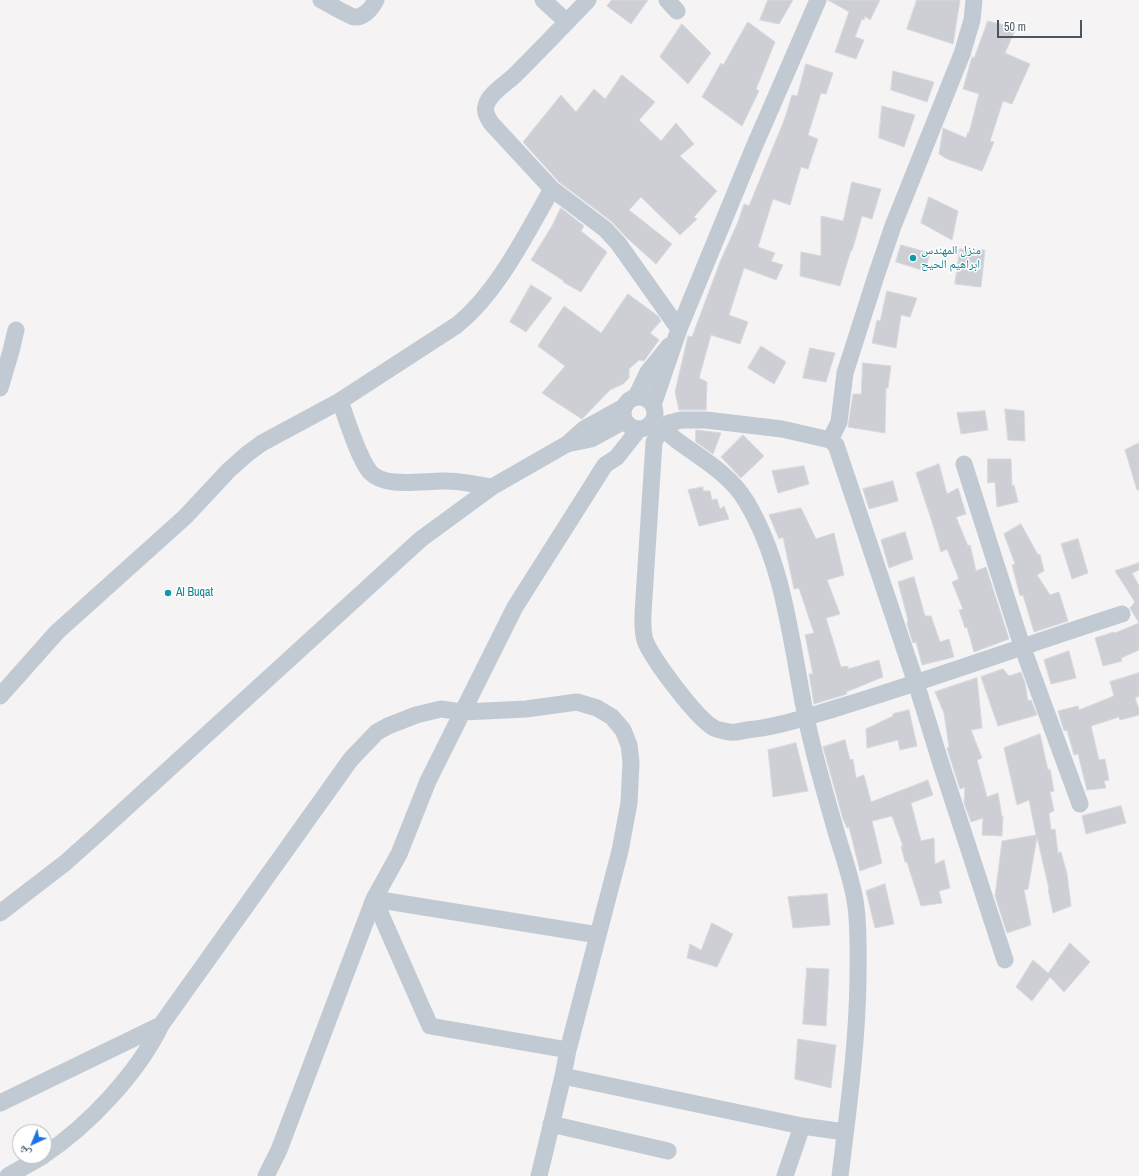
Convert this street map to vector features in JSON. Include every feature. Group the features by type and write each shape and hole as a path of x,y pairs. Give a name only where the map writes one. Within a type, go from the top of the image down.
{"street":[{"path":"321,0 354,17 362,15 372,8 376,0"},
{"path":"543,0 567,22"},
{"path":"588,0 514,76 493,95 487,102 485,108 486,114 491,123 552,189 605,229 614,238 678,333"},
{"path":"818,0 754,147 678,333 656,418 643,614 646,642 666,674 702,719 714,728 730,732 763,728 806,718 916,684 1022,646 1122,614"},
{"path":"830,440 839,422 845,373 876,276 893,226 962,54 972,20 974,0"},
{"path":"0,696 57,632 185,517 229,470 247,454 262,443 340,401 457,325 472,312 491,289 516,252 552,189"},
{"path":"0,388 12,351 16,330"},
{"path":"266,1176 279,1150 374,899 399,854 428,782 462,712 515,607 605,465 617,456 630,415 648,372 678,333"},
{"path":"0,913 65,863 421,539 492,487 567,444 591,439 630,415 646,398 656,418 674,438 719,471 733,484 745,500 757,522 774,563 789,618 806,718 820,776 850,878 856,906 859,944 854,1060 840,1176"},
{"path":"340,401 362,460 375,477 385,481 447,481 492,487"},
{"path":"630,415 646,428 656,418"},
{"path":"656,418 669,422 681,420 706,420 782,429 830,440 836,445 916,684 946,782 1005,960"},
{"path":"964,464 1022,646 1080,804"},
{"path":"52,1149 74,1132 101,1106 141,1060 153,1043 161,1025 351,759 365,742 377,732 388,726 416,715 441,708 462,712 526,709 577,702 597,708 612,717 623,730 629,745 631,762 629,803 620,851 568,1050 539,1176"},
{"path":"374,899 598,935"},
{"path":"374,899 430,1026 568,1050"},
{"path":"0,1103 161,1025"},
{"path":"563,1076 802,1126 846,1132"},
{"path":"551,1124 668,1151"},
{"path":"785,1176 802,1126"},
{"path":"8,1176 29,1164"}],"building":[{"path":"612,0 648,0 631,24 607,6"},
{"path":"768,0 793,0 779,24 760,20"},
{"path":"828,0 880,0 870,20 865,16 864,20 862,19 855,37 864,40 856,59 835,52 849,12"},
{"path":"917,0 960,0 953,44 907,29"},
{"path":"988,21 1016,28 1005,53 1030,64 1012,104 1003,101 990,141 994,142 982,171 947,159 939,154 943,128 966,138 968,132 969,133 979,94 963,89 972,57 974,58"},
{"path":"748,22 775,42 756,89 759,91 742,126 702,97 721,63 723,65"},
{"path":"682,24 711,53 688,84 660,57"},
{"path":"806,64 833,73 826,94 821,93 808,135 818,139 808,169 801,167 790,205 773,199 758,247 775,253 771,261 783,265 776,280 744,268 729,315 748,322 740,344 711,335 699,378 707,382 706,410 679,410 675,392 688,336 692,337 720,262 738,222 744,204 749,206 785,118 792,95 797,96"},
{"path":"893,71 934,82 927,102 891,90"},
{"path":"622,75 655,102 639,120 661,141 676,123 694,144 680,156 717,191 694,217 697,219 680,235 641,197 629,210 672,244 656,264 627,238 611,221 559,182 523,142 561,95 576,112 594,89 605,99"},
{"path":"882,106 915,115 904,147 879,138"},
{"path":"852,182 881,189 872,219 862,216 840,286 800,276 801,252 821,256 821,216 843,221"},
{"path":"929,197 958,211 952,240 921,223"},
{"path":"561,208 584,226 581,231 607,252 581,292 563,282 564,281 531,260"},
{"name":"منزل المهندس ابراهيم الحيح","path":"901,245 930,253 925,271 896,262"},
{"path":"960,249 985,250 981,287 955,284"},
{"path":"531,285 552,298 526,332 510,322"},
{"path":"887,291 917,298 910,317 901,315 896,348 872,343 877,320 880,321"},
{"path":"628,294 658,316 661,321 650,333 659,340 644,361 639,360 629,369 629,378 623,384 610,390 582,419 542,393 565,366 538,346 564,306 601,333"},
{"path":"761,346 786,362 774,384 748,368"},
{"path":"810,348 835,353 826,382 803,378"},
{"path":"863,363 891,366 888,388 886,388 885,433 848,427 853,394 861,394"},
{"path":"1005,409 1024,411 1025,441 1008,440"},
{"path":"985,411 988,430 961,434 957,413"},
{"path":"696,430 721,433 713,454 696,442"},
{"path":"743,435 764,456 741,478 721,457"},
{"path":"1139,443 1139,490 1137,490 1125,450"},
{"path":"988,459 1011,459 1012,486 1014,485 1018,502 997,507 995,482 988,483"},
{"path":"939,464 947,494 958,488 966,514 956,517 968,546 970,545 976,571 986,567 1009,639 974,652 967,627 965,628 959,610 963,609 952,582 959,579 947,549 941,552 916,473"},
{"path":"804,466 809,484 778,493 772,471"},
{"path":"893,481 898,501 869,509 863,489"},
{"path":"703,487 703,491 710,491 712,500 717,499 720,509 724,506 729,519 699,526 688,490"},
{"path":"801,508 816,539 834,533 844,575 827,580 840,614 826,618 841,667 848,666 848,669 879,660 883,677 846,692 847,694 814,704 809,674 813,674 805,635 814,633 799,588 794,589 783,537 779,539 769,515"},
{"path":"1021,524 1038,555 1040,554 1044,571 1037,575 1050,595 1059,592 1068,621 1034,632 1023,595 1020,596 1012,565 1015,564 1004,534"},
{"path":"905,532 913,559 889,568 881,540"},
{"path":"1078,539 1088,573 1072,579 1061,544"},
{"path":"1139,563 1139,570 1132,573 1139,586 1139,623 1130,608 1135,602 1115,571"},
{"path":"914,577 925,616 931,616 940,642 949,639 954,657 922,665 916,642 913,643 907,624 908,620 898,582"},
{"path":"1139,623 1139,650 1121,658 1122,661 1103,666 1095,638 1114,632 1115,633"},
{"path":"1069,651 1076,678 1051,684 1044,660"},
{"path":"1003,669 1009,676 1021,672 1025,683 1028,701 1031,700 1037,715 998,726 981,677"},
{"path":"1139,673 1139,696 1135,698 1139,709 1139,715 1120,720 1119,717 1091,726 1099,760 1105,759 1109,780 1104,781 1106,788 1087,790 1078,754 1074,755 1067,730 1064,731 1058,711 1078,706 1079,710 1114,696 1110,682"},
{"path":"977,678 982,728 971,730 982,758 977,760 987,797 998,793 1002,817 1003,816 1002,836 982,835 983,818 971,822 964,803 965,787 960,789 952,764 947,748 949,747 944,713 935,692"},
{"path":"909,710 917,746 900,750 898,740 867,748 866,729 893,716 893,714"},
{"path":"1040,734 1048,770 1050,769 1054,791 1050,792 1054,811 1049,813 1051,830 1055,829 1058,853 1061,852 1067,874 1071,906 1053,913 1037,837 1028,889 1024,890 1031,925 1007,933 995,896 1002,841 1036,835 1029,800 1017,805 1004,748"},
{"path":"845,740 850,760 853,759 856,778 864,775 871,802 928,780 933,795 911,803 921,841 934,838 935,864 944,860 950,888 939,891 942,903 921,906 907,862 905,862 901,846 903,846 892,816 872,821 882,863 860,871 849,827 847,828 843,819 823,747"},
{"path":"796,743 808,791 773,797 768,750"},
{"path":"1121,806 1126,823 1086,834 1082,816"},
{"path":"885,884 894,924 875,928 866,891"},
{"path":"827,894 830,925 793,928 788,897"},
{"path":"712,923 733,934 717,967 687,958 690,944 701,950"},
{"path":"1070,943 1090,962 1064,992 1050,977 1032,1001 1016,987 1033,960 1048,973"},
{"path":"807,968 829,969 826,1026 803,1024"},
{"path":"798,1039 836,1045 831,1088 795,1079"}],"place":[{"name":"منزل المهندس ابراهيم الحيح","path":"913,258"},
{"name":"Al Buqat","path":"168,593"}]}
